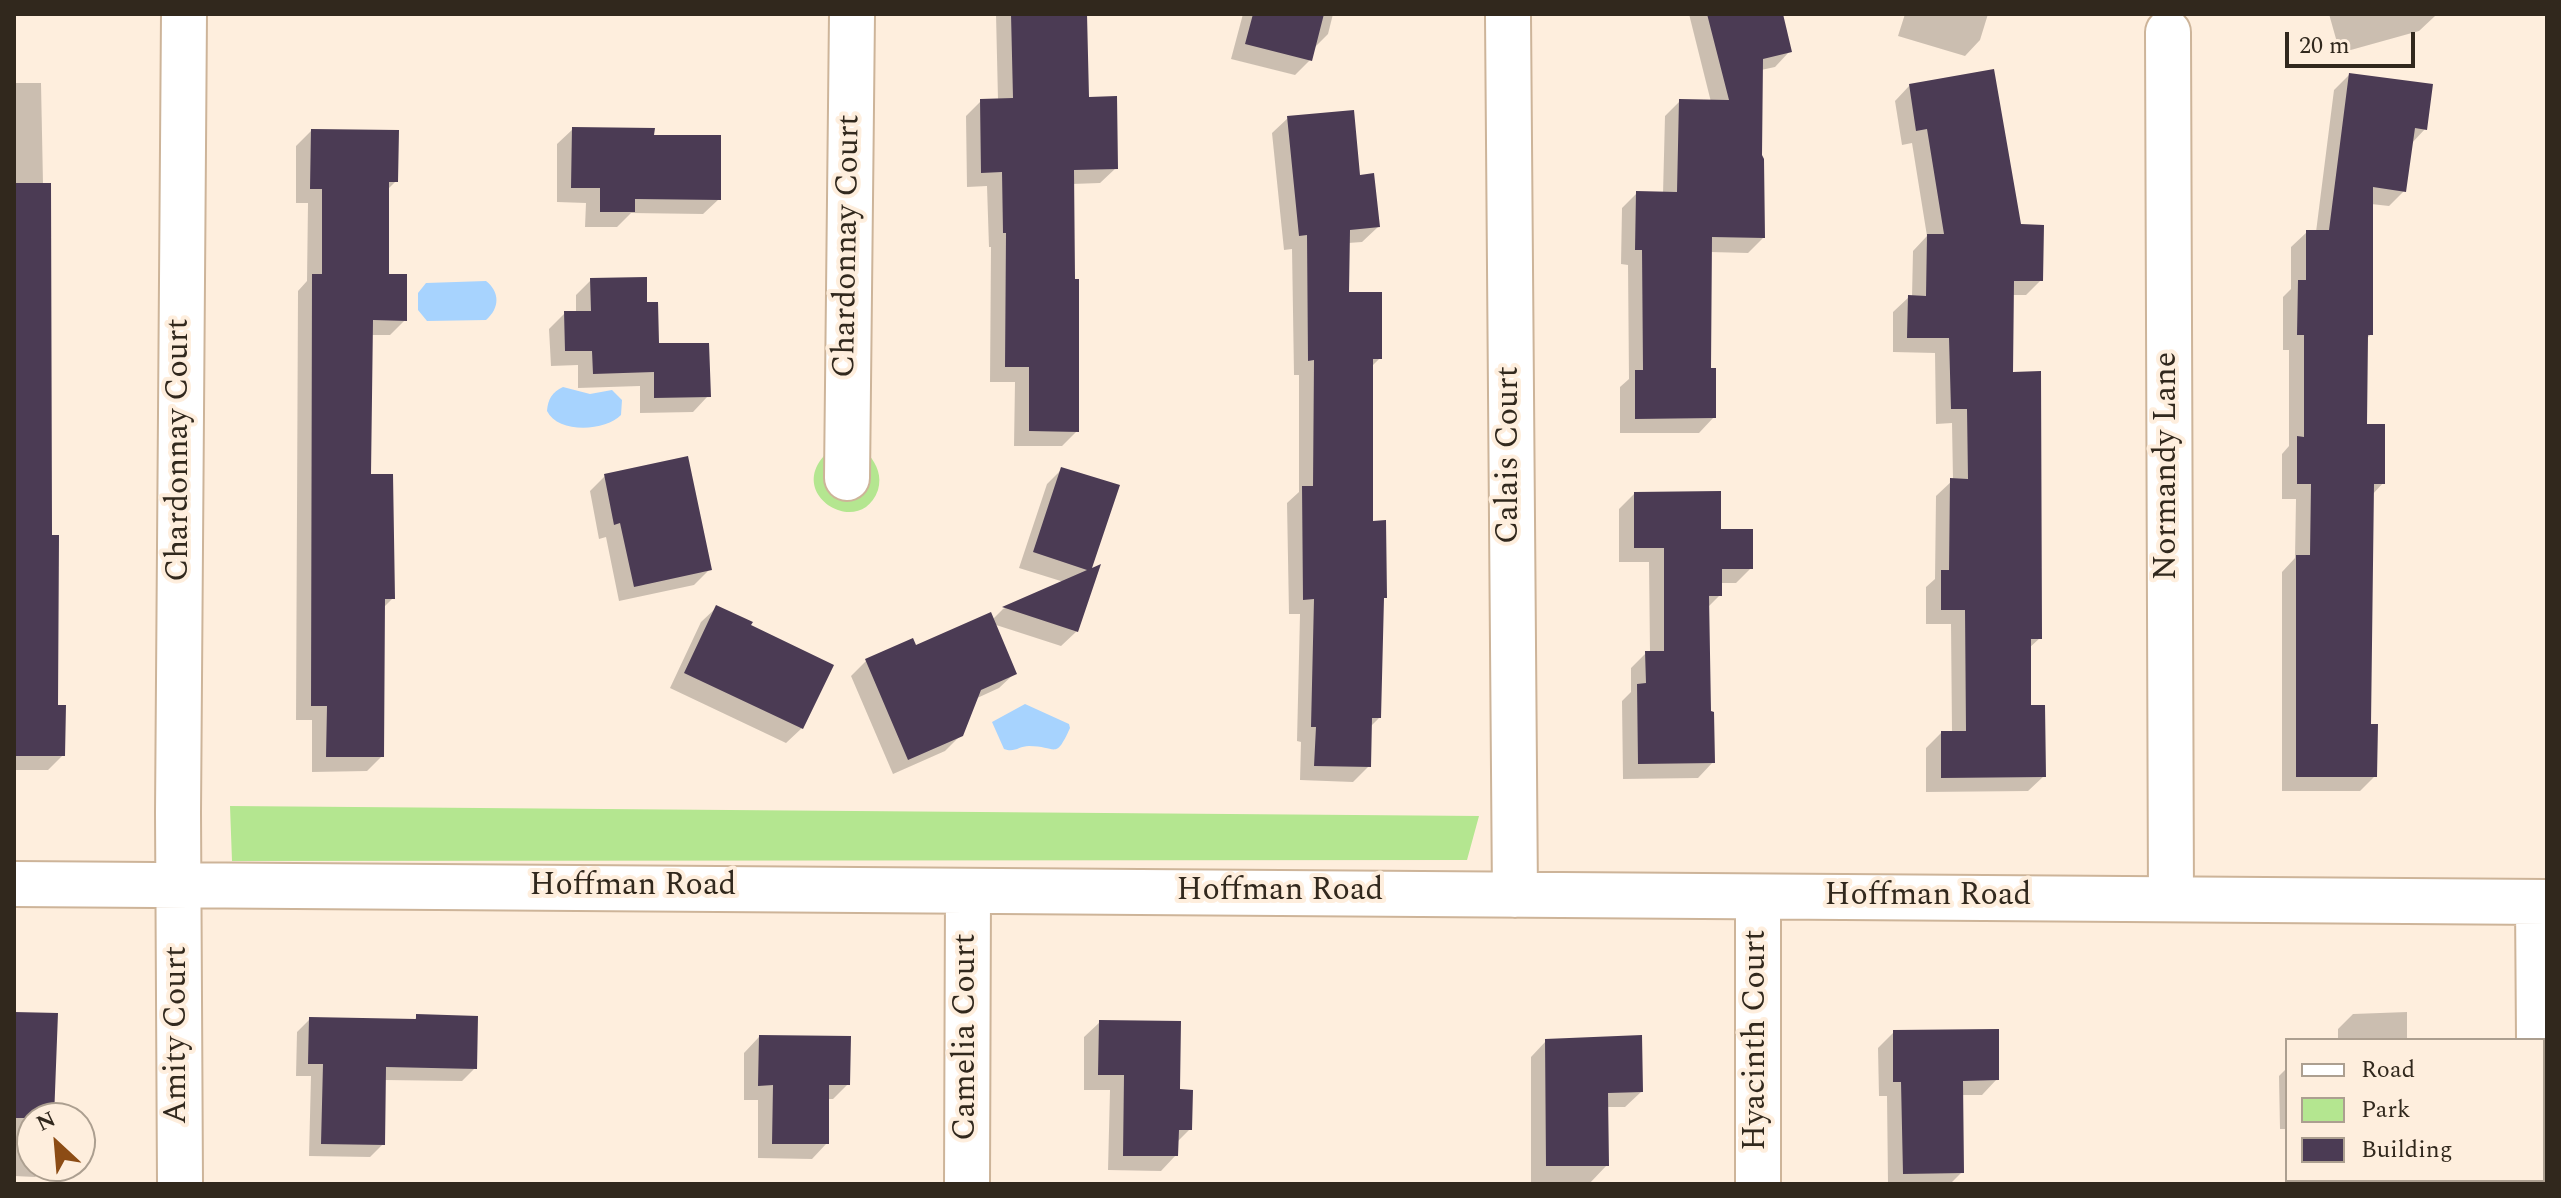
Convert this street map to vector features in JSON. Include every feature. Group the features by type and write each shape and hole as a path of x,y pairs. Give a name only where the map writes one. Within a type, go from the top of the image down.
{"street":[{"name":"Chardonnay Court","path":"178,885 184,14"},
{"name":"Chardonnay Court","path":"847,478 852,14"},
{"name":"Calais Court","path":"1508,16 1515,895"},
{"name":"Normandy Lane","path":"2168,32 2171,899"},
{"name":"Hoffman Road","path":"14,884 2542,902"},
{"name":"Amity Court","path":"178,885 180,1184"},
{"name":"Camelia Court","path":"967,1184 968,891"},
{"name":"Hyacinth Court","path":"1758,897 1758,1184"},
{"path":"2539,1038 2542,902"}],"green space":[{"path":"829,451 869,455 872,459 878,471 879,485 869,505 856,511 842,511 829,505 819,495 814,482 817,467"},
{"path":"230,806 1479,816 1467,860 232,861"}],"water":[{"path":"486,281 494,290 496,305 486,320 427,321 418,310 418,293 426,283"},
{"path":"563,387 590,394 612,390 622,400 621,415 594,427 561,424 547,411 551,396"},
{"path":"1025,704 1069,724 1070,728 1058,748 1029,746 1004,749 992,722"}],"building":[{"path":"1011,14 1087,14 1089,97 1117,96 1118,169 1074,170 1075,279 1079,279 1079,432 1029,431 1029,367 1005,367 1006,233 1003,233 1002,172 981,173 980,99 1013,98"},
{"path":"1253,14 1324,14 1312,61 1245,44"},
{"path":"1707,14 1783,14 1792,52 1763,59 1765,238 1712,237 1711,368 1716,368 1716,418 1635,419 1635,370 1643,370 1642,250 1635,250 1636,191 1677,192 1679,99 1729,100"},
{"path":"1994,69 2021,224 2044,225 2043,281 2014,281 2013,372 2041,371 2042,639 2031,639 2031,705 2045,705 2046,777 1941,778 1941,731 1966,731 1965,610 1941,610 1941,570 1949,570 1950,478 1968,479 1967,409 1951,409 1949,338 1907,338 1908,295 1926,296 1927,234 1944,234 1927,129 1916,131 1909,84"},
{"path":"2349,73 2433,84 2427,130 2415,128 2406,192 2373,187 2373,335 2368,335 2367,424 2385,424 2385,484 2374,484 2371,724 2378,724 2377,777 2296,777 2296,555 2310,555 2311,484 2297,484 2297,436 2304,437 2304,335 2297,335 2298,280 2306,280 2306,230 2329,230"},
{"path":"1354,110 1360,175 1374,173 1380,227 1350,230 1349,292 1382,292 1382,359 1373,359 1373,521 1386,520 1387,598 1384,598 1381,718 1372,718 1371,767 1314,766 1316,727 1311,727 1314,599 1303,600 1302,486 1313,486 1314,360 1308,361 1307,235 1299,236 1287,116"},
{"path":"572,127 655,128 654,135 721,135 721,200 635,199 635,212 600,212 600,188 571,188"},
{"path":"311,129 399,130 398,182 389,182 389,274 407,274 407,321 373,320 371,474 393,474 395,599 385,599 384,757 326,757 327,706 311,706 312,274 322,274 322,189 310,189"},
{"path":"14,183 51,183 52,535 59,535 58,705 66,705 65,756 14,756"},
{"path":"647,277 647,302 658,302 659,343 709,343 711,397 654,398 654,372 593,374 592,351 565,351 564,311 591,311 590,278"},
{"path":"688,456 712,570 634,587 620,523 614,525 604,474"},
{"path":"1061,467 1120,485 1092,568 1101,564 1078,632 1002,607 1087,570 1033,552"},
{"path":"1721,491 1721,529 1753,529 1753,569 1722,569 1722,596 1709,596 1715,763 1638,764 1637,684 1646,683 1645,651 1664,651 1664,548 1634,548 1634,492"},
{"path":"716,605 834,665 803,729 684,673"},
{"path":"991,612 1017,674 981,690 963,736 908,760 865,659 913,638 916,645"},
{"path":"14,1012 58,1013 55,1102 16,1102 14,1118"},
{"path":"416,1014 478,1016 477,1069 386,1067 385,1145 321,1144 323,1064 308,1064 309,1017 416,1019"},
{"path":"1099,1020 1181,1021 1180,1089 1193,1090 1192,1130 1179,1130 1178,1156 1123,1156 1124,1075 1098,1075"},
{"path":"1999,1029 1999,1080 1963,1081 1964,1173 1903,1174 1901,1082 1893,1082 1893,1030"},
{"path":"759,1035 851,1036 850,1085 829,1085 829,1144 772,1144 773,1085 758,1086"},
{"path":"1642,1035 1643,1092 1608,1093 1609,1166 1546,1166 1545,1039"}]}
